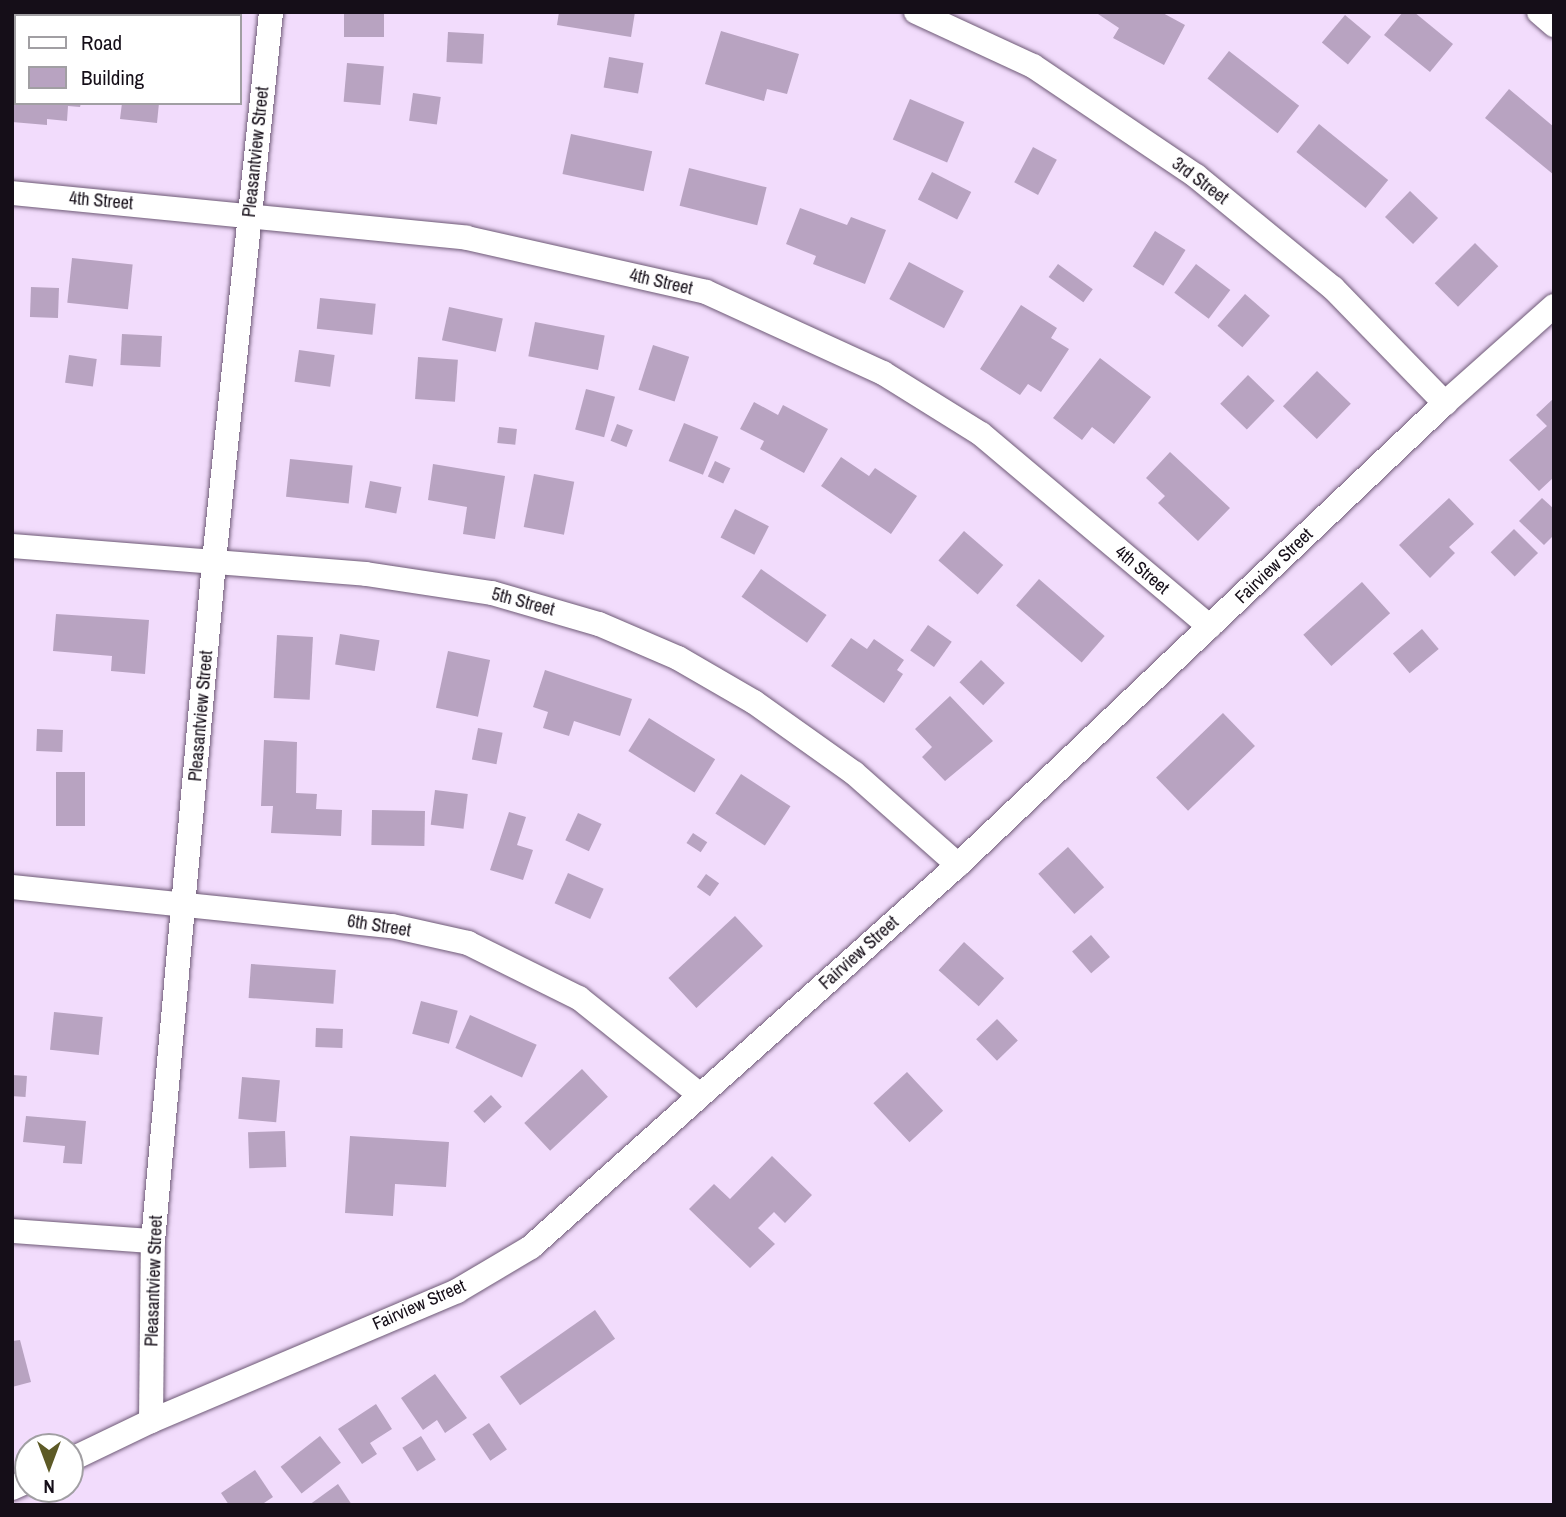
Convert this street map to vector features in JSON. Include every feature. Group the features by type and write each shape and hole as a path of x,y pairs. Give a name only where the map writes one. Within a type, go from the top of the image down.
{"street":[{"name":"Pleasantview Street","path":"151,1421 153,1241 214,561 271,12"},
{"name":"3rd Street","path":"916,12 1033,66 1196,176 1333,288 1445,403"},
{"path":"1539,12 1554,24"},
{"name":"4th Street","path":"12,193 467,238 706,292 883,373 981,434 1210,627"},
{"name":"Fairview Street","path":"84,1453 151,1421 457,1291 531,1247 958,865 1445,403 1554,306"},
{"name":"5th Street","path":"12,546 366,574 492,593 598,624 678,657 754,702 855,773 958,865"},
{"name":"6th Street","path":"12,887 185,902 392,926 468,943 579,998 700,1095"},
{"path":"12,1231 153,1241"},
{"path":"12,1497 17,1505"}],"building":[{"path":"344,12 384,12 384,37 344,37"},
{"path":"559,12 635,12 631,37 557,25"},
{"path":"1095,12 1161,12 1185,25 1164,65 1113,38 1119,28"},
{"path":"1403,12 1414,12 1453,44 1430,72 1384,35"},
{"path":"1345,15 1371,37 1348,64 1322,43"},
{"path":"721,31 799,54 787,94 767,89 764,101 705,84"},
{"path":"448,32 484,34 482,64 446,62"},
{"path":"1229,51 1299,106 1278,133 1207,79"},
{"path":"609,57 643,63 638,94 604,88"},
{"path":"347,63 384,66 380,105 344,102"},
{"path":"12,86 14,105 80,105 68,106 67,121 47,119 47,125 12,122"},
{"path":"1509,89 1554,127 1554,175 1485,118"},
{"path":"413,93 441,97 437,125 409,121"},
{"path":"910,99 964,122 947,163 893,140"},
{"path":"122,105 159,105 157,123 120,119"},
{"path":"1319,124 1388,180 1366,208 1296,152"},
{"path":"571,134 652,151 644,191 562,174"},
{"path":"1033,147 1057,160 1038,195 1014,182"},
{"path":"689,168 767,187 757,225 680,206"},
{"path":"932,172 971,192 957,220 918,200"},
{"path":"1410,191 1438,218 1413,244 1385,217"},
{"path":"800,208 847,225 851,217 886,230 865,284 813,264 816,256 786,244"},
{"path":"1155,231 1186,250 1163,286 1133,267"},
{"path":"1475,243 1498,266 1458,307 1435,283"},
{"path":"72,258 133,264 128,309 67,303"},
{"path":"909,262 964,291 944,328 889,299"},
{"path":"1058,264 1093,289 1083,302 1049,277"},
{"path":"1196,264 1230,290 1209,319 1174,293"},
{"path":"31,287 59,288 58,318 30,317"},
{"path":"1245,294 1270,316 1242,347 1217,326"},
{"path":"320,298 376,304 372,335 317,329"},
{"path":"1021,305 1057,328 1051,338 1069,349 1041,392 1028,384 1020,395 980,369"},
{"path":"449,307 503,318 496,352 442,340"},
{"path":"535,322 605,336 598,370 528,356"},
{"path":"122,334 162,336 160,367 120,365"},
{"path":"653,345 689,357 675,401 638,390"},
{"path":"299,350 335,355 330,387 295,382"},
{"path":"69,355 97,359 93,387 65,383"},
{"path":"418,357 458,360 455,402 415,399"},
{"path":"1100,358 1151,397 1114,444 1092,427 1082,440 1053,418"},
{"path":"1317,371 1351,404 1317,439 1283,406"},
{"path":"1248,375 1275,401 1247,429 1220,404"},
{"path":"586,389 615,397 604,437 575,430"},
{"path":"1554,398 1554,477 1539,491 1509,460 1547,426 1536,415"},
{"path":"754,402 778,415 783,405 828,429 804,473 760,449 764,441 740,429"},
{"path":"684,423 718,437 703,475 669,461"},
{"path":"617,424 633,430 626,447 611,441"},
{"path":"499,427 517,429 515,445 497,443"},
{"path":"1170,452 1230,508 1198,541 1158,503 1165,496 1146,478"},
{"path":"841,457 869,476 875,468 917,496 891,534 821,486"},
{"path":"290,459 353,466 349,503 286,497"},
{"path":"715,461 730,468 723,484 708,476"},
{"path":"433,464 505,476 495,539 463,534 467,507 428,500"},
{"path":"534,474 574,482 564,535 524,527"},
{"path":"370,481 401,487 396,514 365,508"},
{"path":"1449,498 1474,524 1449,547 1455,553 1430,578 1399,545"},
{"path":"1542,498 1554,509 1554,535 1544,545 1519,521"},
{"path":"735,509 769,526 754,555 720,538"},
{"path":"1514,529 1538,553 1515,576 1491,552"},
{"path":"964,531 1003,565 978,595 938,560"},
{"path":"761,569 827,615 807,643 741,597"},
{"path":"1039,579 1105,636 1082,662 1016,605"},
{"path":"1362,582 1390,613 1331,666 1303,635"},
{"path":"56,614 149,620 145,674 111,671 112,656 53,651"},
{"path":"928,625 952,642 934,667 910,650"},
{"path":"1422,629 1439,649 1410,673 1393,653"},
{"path":"340,634 380,640 375,671 335,665"},
{"path":"277,635 313,637 310,700 274,698"},
{"path":"851,638 867,649 874,639 904,660 897,670 903,674 884,703 831,666"},
{"path":"448,651 490,660 478,717 436,708"},
{"path":"981,660 1005,683 983,705 959,682"},
{"path":"545,670 632,699 620,736 574,721 569,736 543,728 548,712 533,707"},
{"path":"950,696 993,741 945,781 922,757 932,747 915,729"},
{"path":"1223,713 1255,746 1188,811 1156,778"},
{"path":"649,718 715,759 694,792 628,751"},
{"path":"478,728 503,733 496,764 472,759"},
{"path":"37,729 63,730 62,752 36,751"},
{"path":"264,740 297,742 296,793 317,794 316,809 342,810 341,836 271,833 273,806 261,806"},
{"path":"56,772 85,772 85,826 56,826"},
{"path":"741,774 790,806 765,846 715,813"},
{"path":"435,790 468,794 463,829 431,825"},
{"path":"372,810 425,811 424,846 371,845"},
{"path":"509,812 526,817 517,845 533,850 523,880 490,870"},
{"path":"578,813 602,824 589,851 565,840"},
{"path":"693,833 707,842 701,852 686,843"},
{"path":"1068,847 1104,887 1074,914 1038,874"},
{"path":"568,873 604,889 590,919 555,903"},
{"path":"706,874 719,883 710,896 697,887"},
{"path":"735,916 763,946 696,1008 668,978"},
{"path":"1091,935 1110,957 1091,973 1072,951"},
{"path":"964,942 1004,978 979,1006 939,970"},
{"path":"251,964 336,970 333,1004 249,998"},
{"path":"421,1001 458,1011 449,1044 412,1034"},
{"path":"54,1012 103,1017 99,1055 50,1050"},
{"path":"470,1015 537,1045 522,1078 455,1048"},
{"path":"997,1019 1018,1041 997,1061 976,1039"},
{"path":"316,1028 343,1029 342,1048 315,1047"},
{"path":"582,1069 608,1097 550,1151 524,1123"},
{"path":"907,1072 943,1111 910,1142 873,1103"},
{"path":"12,1075 27,1076 25,1097 12,1096"},
{"path":"242,1077 280,1080 276,1122 238,1119"},
{"path":"491,1095 502,1107 484,1123 473,1111"},
{"path":"26,1116 86,1121 82,1164 63,1163 65,1146 23,1142"},
{"path":"285,1131 286,1167 249,1168 248,1132"},
{"path":"350,1136 449,1142 446,1187 395,1184 393,1216 345,1213"},
{"path":"772,1156 812,1195 785,1223 774,1212 758,1228 775,1244 750,1268 689,1209 714,1184 730,1199"},
{"path":"595,1310 615,1339 520,1405 500,1377"},
{"path":"20,1340 31,1382 12,1387 12,1341"},
{"path":"435,1374 467,1418 445,1433 437,1420 423,1430 401,1398"},
{"path":"376,1404 392,1429 370,1443 377,1454 362,1464 338,1429"},
{"path":"489,1423 507,1450 490,1461 472,1434"},
{"path":"320,1436 341,1463 302,1494 281,1467"},
{"path":"421,1436 436,1460 417,1471 402,1448"},
{"path":"255,1470 273,1497 261,1505 229,1505 221,1493"},
{"path":"338,1484 352,1505 309,1505"}]}
